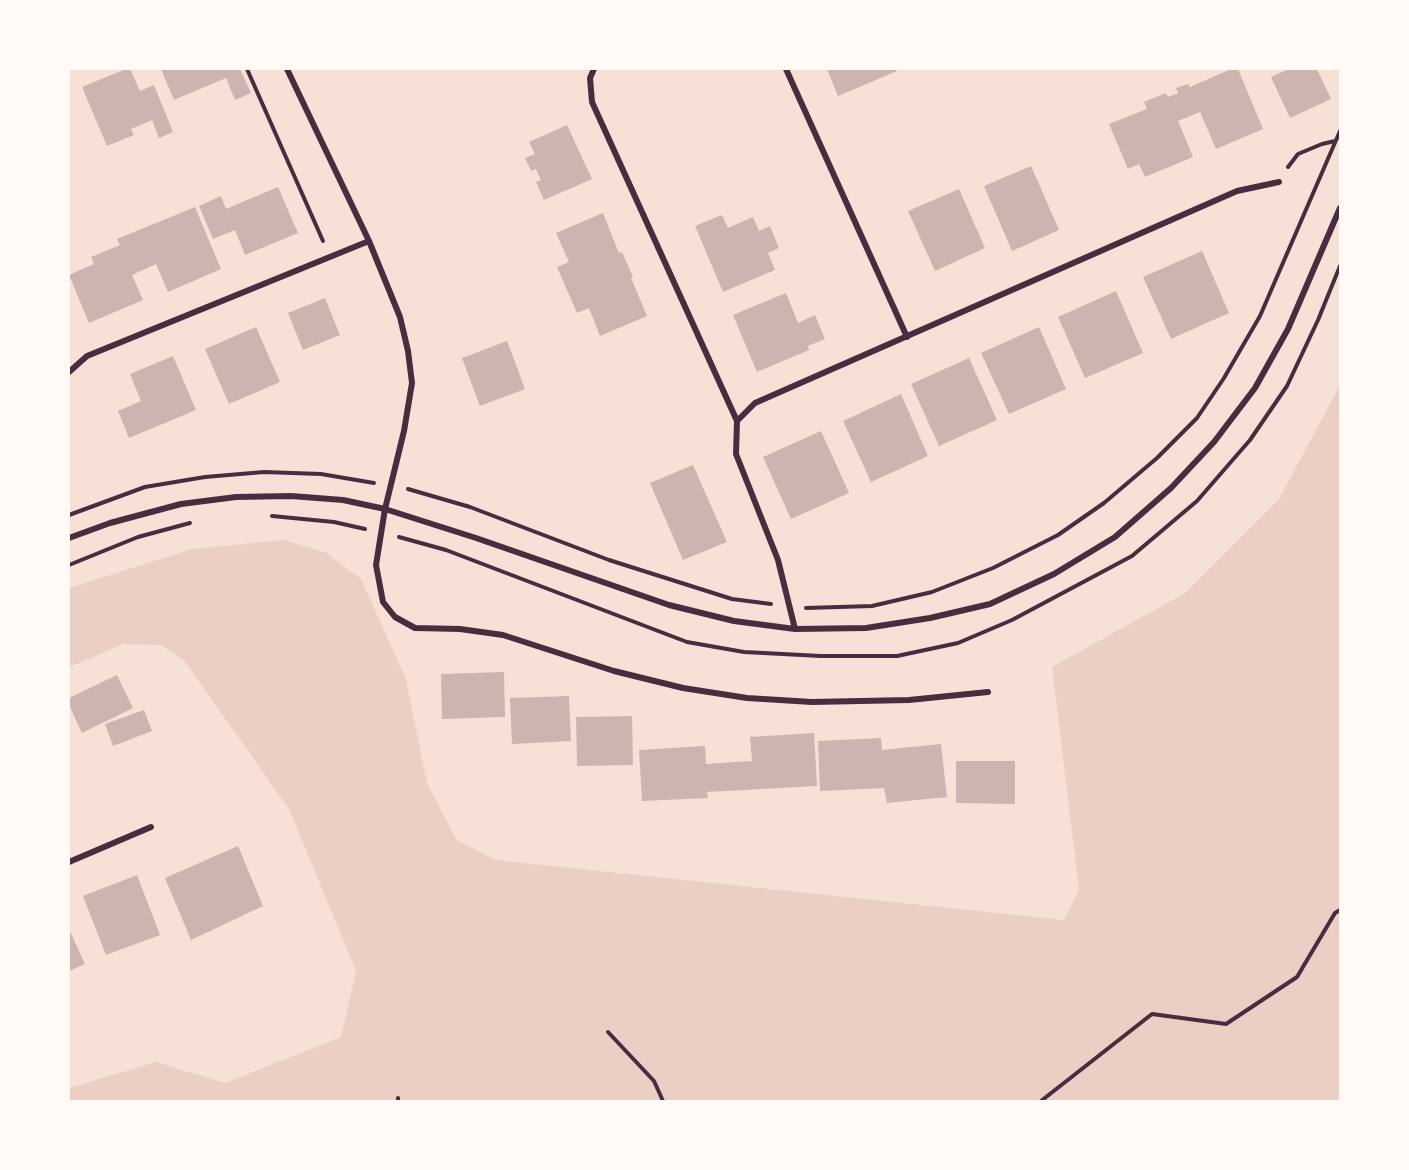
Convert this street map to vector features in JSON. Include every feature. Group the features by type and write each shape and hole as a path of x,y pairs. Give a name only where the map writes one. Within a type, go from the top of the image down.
{"street":[{"path":"287,69 369,241 400,317 408,351 412,383 404,431 385,509 376,565 383,602 395,617 415,628 460,629 503,635 614,671 682,688 747,698 812,702 909,700 988,692"},
{"path":"594,69 590,78 592,102 737,421 736,453 778,560 795,629"},
{"path":"786,69 907,337"},
{"path":"737,421 755,403 1237,191 1279,182"},
{"path":"69,538 110,523 181,504 236,496 291,496 343,500 385,509 669,605 734,621 795,629 866,628 930,618 990,604 1054,574 1115,537 1171,488 1214,442 1255,388 1288,329 1340,208"},
{"path":"69,372 87,356 369,241"},
{"path":"69,862 151,827"}],"path":[{"path":"247,69 330,257"},
{"path":"69,515 145,487 205,477 264,472 321,474 415,490 470,507 609,560 732,599 789,607 872,606 932,592 993,568 1058,535 1104,502 1157,458 1197,418 1224,378 1260,316 1340,131"},
{"path":"1279,182 1288,165 1298,154 1335,141"},
{"path":"1041,1101 1152,1014 1226,1024 1297,977 1335,913 1340,910"},
{"path":"608,1032 654,1081 663,1101"}],"shaded area":[{"path":"1340,385 1340,1101 69,1101 69,1088 156,1062 225,1083 341,1037 356,971 289,809 183,659 160,645 124,644 69,667 69,588 192,549 283,540 325,552 361,579 406,679 427,783 456,839 495,860 1064,920 1079,890 1052,667 1185,593 1279,499"}],"building":[{"path":"130,69 140,91 154,85 173,132 159,138 152,120 131,129 134,135 107,146 82,87"},
{"path":"161,69 240,69 251,93 235,100 226,78 174,100"},
{"path":"827,69 896,69 897,71 838,96"},
{"path":"1231,69 1238,69 1263,129 1216,149 1200,112 1178,121 1193,157 1145,177 1139,164 1128,169 1109,124 1147,109 1144,102 1166,93 1168,97 1178,93 1176,88 1188,84 1190,87"},
{"path":"1289,69 1317,69 1331,99 1290,118 1271,77"},
{"path":"567,125 592,179 544,200 536,182 541,180 536,169 531,171 525,158 535,154 529,142"},
{"path":"1031,166 1059,230 1012,251 984,186"},
{"path":"278,187 298,233 245,255 235,230 213,239 199,206 221,196 226,209"},
{"path":"959,189 985,248 935,271 908,211"},
{"path":"195,207 221,269 168,292 156,264 132,275 143,300 89,323 69,275 94,264 91,257 120,245 117,239"},
{"path":"603,213 619,253 622,252 633,277 631,278 647,316 600,336 589,308 577,313 557,267 569,262 556,233"},
{"path":"722,215 728,228 753,217 759,231 770,226 779,248 768,253 775,270 723,292 695,226"},
{"path":"1202,251 1229,313 1171,339 1143,277"},
{"path":"1116,291 1143,353 1085,378 1058,317"},
{"path":"786,293 798,323 815,315 825,339 808,346 809,350 757,372 733,315"},
{"path":"325,298 340,335 303,350 288,313"},
{"path":"256,327 280,382 229,404 205,349"},
{"path":"1039,327 1066,389 1009,414 981,353"},
{"path":"507,341 525,389 480,406 462,358"},
{"path":"173,356 196,410 129,438 118,411 141,401 130,374"},
{"path":"969,358 997,420 939,446 911,384"},
{"path":"901,394 928,456 871,482 843,421"},
{"path":"821,431 849,493 791,519 763,457"},
{"path":"693,465 727,542 683,560 650,483"},
{"path":"504,672 505,717 442,719 441,674"},
{"path":"117,675 133,708 82,733 69,705 69,698"},
{"path":"569,696 571,741 512,744 510,698"},
{"path":"144,710 152,731 113,746 105,724"},
{"path":"632,716 633,765 577,766 576,717"},
{"path":"814,733 817,786 707,792 708,798 642,801 639,750 705,746 706,764 752,761 750,737"},
{"path":"881,738 882,750 941,744 947,797 887,803 884,788 820,791 818,741"},
{"path":"956,761 1015,761 1015,804 956,803"},
{"path":"238,846 263,906 191,940 165,878"},
{"path":"137,875 160,935 106,955 83,896"},
{"path":"69,929 85,964 69,971"}]}
